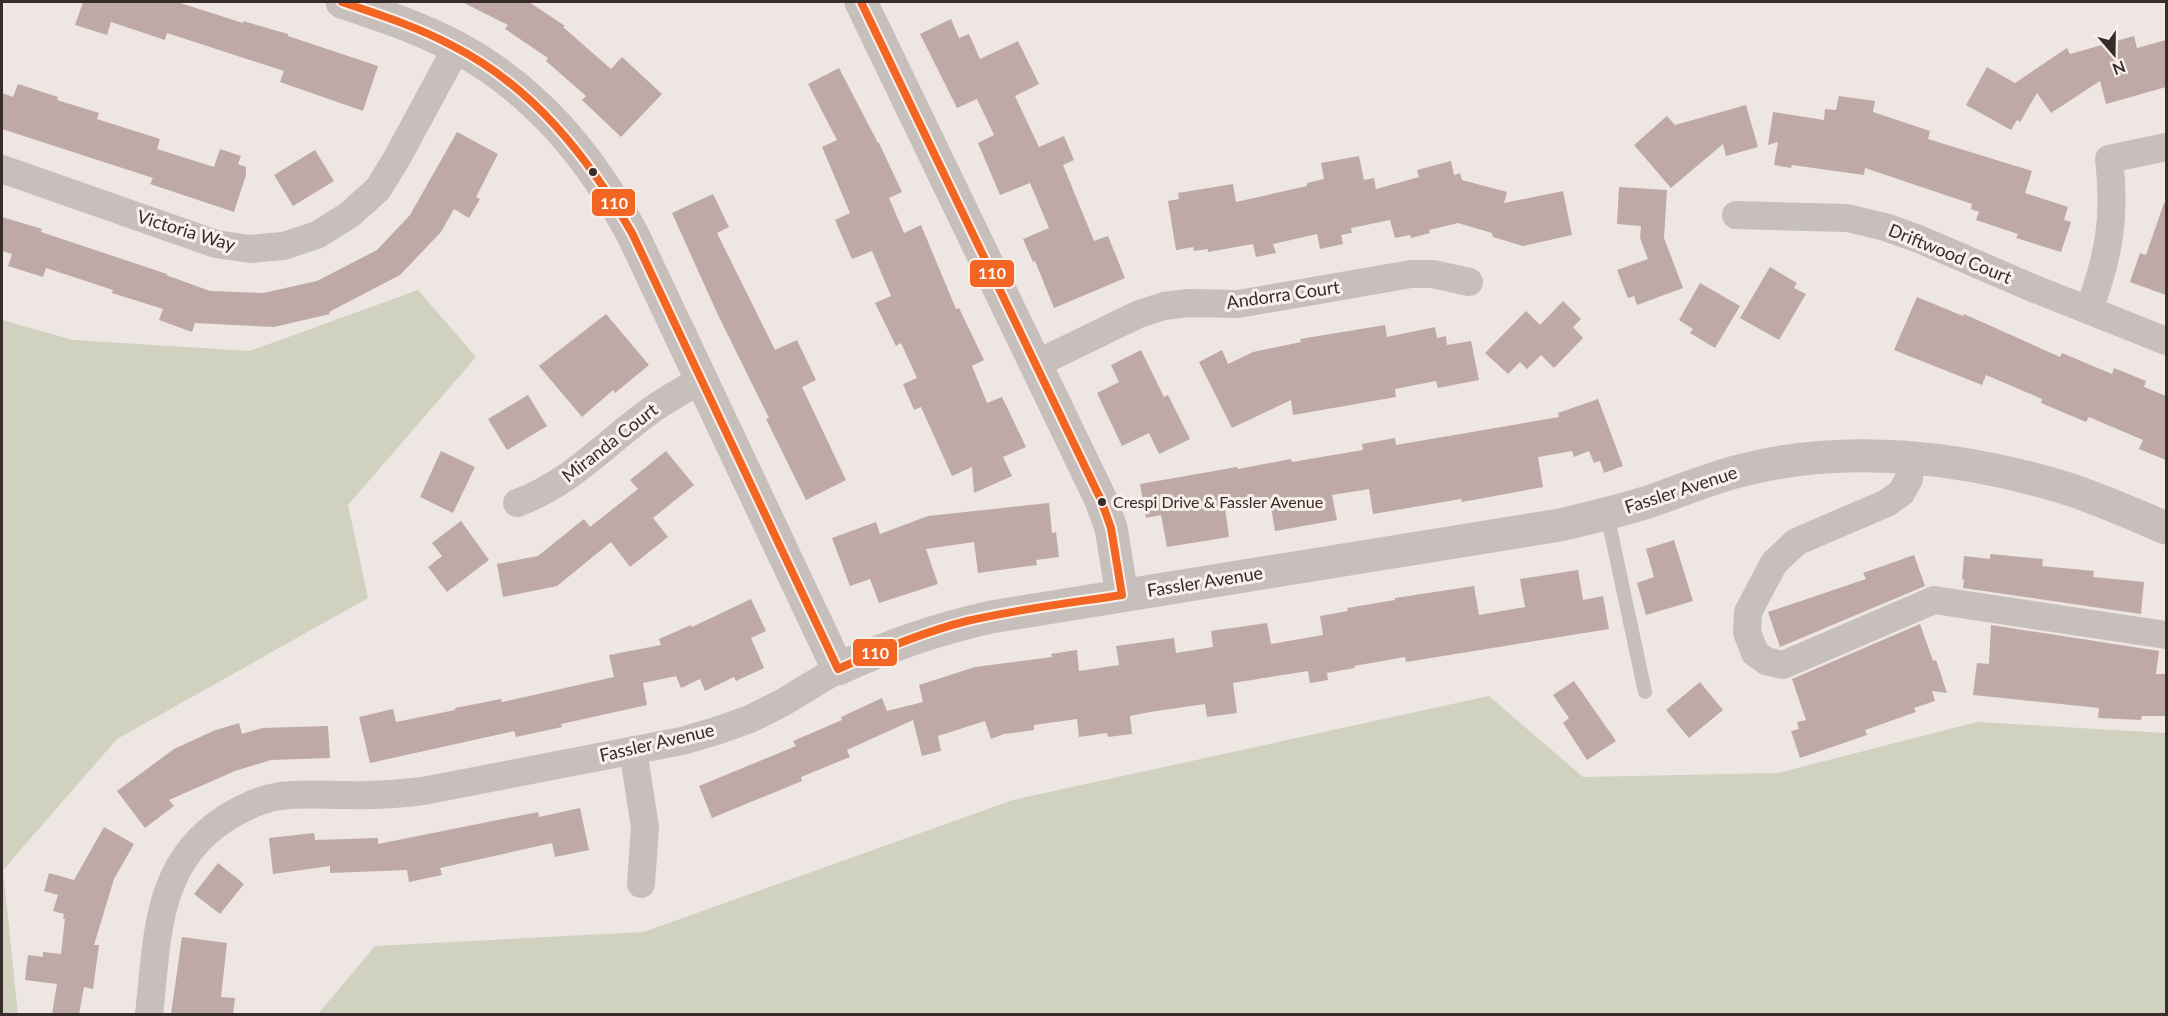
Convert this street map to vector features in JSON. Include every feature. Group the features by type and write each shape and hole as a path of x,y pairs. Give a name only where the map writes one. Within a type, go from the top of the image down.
{"street":[{"path":"342,2 421,30 457,48 492,70 555,123 582,155 609,193 632,233 838,669"},
{"path":"861,2 1101,500 1111,528 1122,595"},
{"name":"Victoria Way","path":"2,169 216,244 250,249 283,246 317,235 349,215 378,189 457,48"},
{"path":"2089,310 2107,252 2112,222 2113,190 2109,159 2166,147"},
{"name":"Driftwood Court","path":"1736,215 1847,218 1885,228 1919,239 2166,341"},
{"name":"Andorra Court","path":"1036,364 1138,314 1164,306 1189,303 1238,304 1411,274 1433,274 1469,282"},
{"name":"Miranda Court","path":"517,503 536,496 573,474 643,416 701,380"},
{"name":"Fassler Avenue","path":"149,1014 160,918 170,882 187,852 214,825 243,807 279,796 386,795 423,790 682,741 750,719 782,703 838,669 909,639 947,626 991,616 1560,525 1607,514 1743,470 1792,460 1840,457 1910,459 1981,467 2056,485 2166,528"},
{"path":"1910,459 1909,478 1901,494 1887,503 1796,543 1774,563 1748,612 1747,632 1755,653 1766,661 1783,665 1934,600 2166,635"},
{"path":"633,750 645,827 641,884"}],"lane":[{"path":"1607,514 1645,692"}],"green space":[{"path":"418,290 476,357 348,505 368,598 117,739 3,870 18,1014 2,1014 2,320 73,340 250,351"},
{"path":"1489,696 1583,777 1778,773 1977,722 2166,733 2166,1014 318,1014 375,946 644,932 1013,800"}],"building":[{"path":"83,2 177,2 243,23 243,21 288,34 288,36 378,66 363,111 280,82 284,71 167,33 165,40 111,22 107,35 75,25"},
{"path":"462,2 529,2 565,26 563,27 611,69 622,57 662,94 621,137 582,100 586,96 546,61 548,58 505,29 508,25"},
{"path":"951,19 959,38 969,34 980,59 1018,41 1039,84 1015,96 1039,147 1064,136 1074,160 1063,165 1094,241 1108,236 1125,278 1054,308 1035,261 1033,262 1023,239 1049,228 1030,183 1000,195 978,143 994,135 977,99 957,108 920,34"},
{"path":"2134,36 2137,48 2166,40 2166,87 2106,104 2100,81 2051,113 2037,93 2020,122 2017,120 2011,130 1966,105 1987,67 2015,83 2067,48 2070,54"},
{"path":"839,68 902,192 889,198 904,233 921,225 956,309 959,308 984,360 972,366 987,403 1002,397 1026,447 1003,457 1012,476 974,493 972,467 952,476 921,407 914,410 903,384 917,378 901,343 896,346 875,303 891,296 872,251 852,259 835,220 850,213 822,147 837,140 808,84"},
{"path":"18,84 58,97 57,100 99,113 97,119 160,139 157,149 214,167 220,149 241,156 238,164 246,167 246,175 234,212 150,184 153,178 2,129 2,93 13,97"},
{"path":"1839,96 1875,101 1873,112 1930,131 1928,139 2032,171 2025,193 2068,207 2064,220 2071,222 2061,252 2016,238 2018,234 1976,220 1979,212 1971,209 1972,204 1865,168 1864,175 1792,165 1791,168 1774,165 1778,142 1768,145 1773,112 1824,120 1825,109 1836,110"},
{"path":"1746,105 1758,147 1726,156 1723,144 1671,188 1634,145 1667,116 1675,125"},
{"path":"457,132 498,154 476,197 480,199 469,218 454,209 441,232 400,275 329,312 330,314 274,327 195,323 192,332 159,320 163,309 112,293 113,290 46,268 43,277 8,266 12,254 2,251 2,217 42,229 41,232 167,274 210,291 263,293 317,281 377,250 410,215"},
{"path":"315,150 334,181 293,206 274,175"},
{"path":"1359,156 1364,180 1374,178 1376,189 1419,177 1417,170 1451,161 1454,175 1460,173 1462,180 1507,192 1504,203 1563,191 1572,235 1523,246 1493,237 1492,233 1458,223 1429,230 1430,233 1411,238 1410,235 1395,238 1390,220 1351,228 1352,233 1341,235 1343,244 1320,249 1317,234 1273,244 1276,253 1256,257 1253,244 1208,252 1208,249 1194,251 1193,247 1176,250 1168,201 1179,199 1178,193 1233,184 1236,202 1307,186 1307,183 1324,179 1321,163"},
{"path":"1619,187 1667,190 1664,238 1683,288 1637,305 1634,296 1628,298 1617,270 1648,259 1640,238 1641,226 1617,224"},
{"path":"713,194 729,227 717,233 775,350 797,340 816,380 802,387 846,480 806,500 766,419 769,418 718,315 672,213"},
{"path":"2164,203 2166,204 2166,295 2130,282 2140,253 2146,255"},
{"path":"1770,267 1797,283 1794,288 1806,294 1779,340 1740,318"},
{"path":"1700,283 1740,306 1715,348 1690,333 1693,329 1679,320"},
{"path":"1917,297 1963,316 1964,314 2060,357 2062,353 2112,374 2114,368 2146,381 2144,387 2166,396 2166,460 2139,449 2143,440 2089,417 2086,422 2041,403 2042,399 1986,375 1982,385 1894,350"},
{"path":"1563,301 1581,319 1573,327 1583,338 1554,368 1541,355 1527,369 1520,362 1508,374 1485,353 1526,311 1540,325"},
{"path":"606,314 649,365 615,393 613,390 582,417 539,366"},
{"path":"1385,325 1387,337 1435,327 1437,338 1446,336 1447,345 1471,341 1479,380 1438,388 1436,381 1395,389 1396,397 1293,415 1291,400 1232,428 1199,362 1222,350 1228,364 1253,352 1301,342 1300,339"},
{"path":"1141,350 1164,397 1168,395 1190,439 1159,454 1149,433 1122,446 1097,393 1119,382 1111,365"},
{"path":"528,395 547,426 507,450 488,419"},
{"path":"1598,399 1623,466 1604,473 1600,461 1594,463 1589,451 1574,457 1572,451 1538,457 1543,487 1462,502 1461,499 1373,514 1369,489 1332,495 1337,520 1275,531 1270,501 1225,508 1229,537 1167,547 1161,515 1146,518 1140,484 1237,467 1238,469 1291,459 1292,462 1363,450 1362,444 1395,438 1396,445 1559,417 1558,413"},
{"path":"441,451 475,467 453,513 420,497"},
{"path":"666,451 694,485 653,518 668,537 630,567 611,542 557,586 503,597 497,564 538,556 584,519 590,527 638,489 630,480"},
{"path":"1049,503 1052,533 1056,532 1059,557 1036,560 1037,565 978,573 974,542 926,549 938,584 879,603 870,579 850,586 832,538 876,522 880,534 928,516"},
{"path":"461,521 489,560 447,592 428,567 442,556 432,543"},
{"path":"1674,540 1693,601 1646,615 1637,583 1654,577 1646,549"},
{"path":"1990,554 2043,559 2042,566 2094,571 2093,577 2144,582 2141,614 1963,588 1964,556 1990,559"},
{"path":"1914,555 1925,586 1780,647 1768,612 1866,579 1863,573"},
{"path":"1578,570 1583,600 1603,596 1609,629 1406,662 1405,657 1354,666 1355,668 1327,673 1328,680 1310,683 1308,671 1233,683 1237,713 1207,717 1205,704 1130,716 1132,734 1108,737 1107,733 1079,737 1077,719 1034,725 1034,730 1004,734 991,739 985,721 938,736 941,751 922,756 913,720 847,750 850,757 801,777 802,781 712,818 699,786 796,746 793,741 842,720 841,717 882,698 887,711 923,702 919,685 975,667 1052,657 1051,654 1077,650 1079,671 1119,665 1116,646 1174,638 1176,653 1213,647 1211,631 1267,623 1271,644 1323,635 1320,616 1348,611 1347,608 1474,586 1479,615 1525,607 1520,579"},
{"path":"751,599 766,631 751,638 764,668 736,681 734,677 705,691 700,679 681,688 676,676 643,683 647,705 561,724 562,727 516,737 514,731 370,763 359,717 393,709 396,722 501,699 502,702 614,677 609,655 661,645 659,639 691,625 692,627"},
{"path":"1920,624 1947,693 1932,691 1935,701 1914,708 1916,712 1865,730 1867,735 1800,758 1791,731 1799,729 1797,722 1806,720 1792,679"},
{"path":"1991,625 2159,651 2156,674 2166,674 2166,716 2142,716 2141,720 2098,718 2099,708 1973,695 1977,663 1989,664"},
{"path":"1574,681 1616,741 1587,760 1563,723 1569,718 1553,695"},
{"path":"1700,682 1723,710 1689,738 1666,710"},
{"path":"239,723 242,734 262,728 328,726 330,758 271,760 235,771 169,800 174,806 145,828 117,791 174,749 213,731"},
{"path":"580,808 589,850 555,857 552,843 440,868 442,875 409,882 407,870 330,873 330,866 273,874 269,838 314,833 315,840 378,838 378,844 538,812 539,817"},
{"path":"104,827 134,844 114,879 94,945 99,945 93,989 84,987 79,1014 52,1014 57,984 25,980 28,955 43,957 43,952 61,954 65,919 63,919 64,914 53,911 58,895 44,891 49,873 74,880"},
{"path":"218,863 244,884 220,914 194,894"},
{"path":"182,937 227,943 221,997 235,998 233,1014 171,1014"}],"transit line":[{"name":"110","path":"342,2 426,33 482,63 533,103 556,126 597,177 632,233 838,669 934,630 967,621 1122,595 1111,528 1101,500 861,2"}],"place":[{"name":"Crespi Drive & Fassler Avenue","path":"1102,502"}]}
